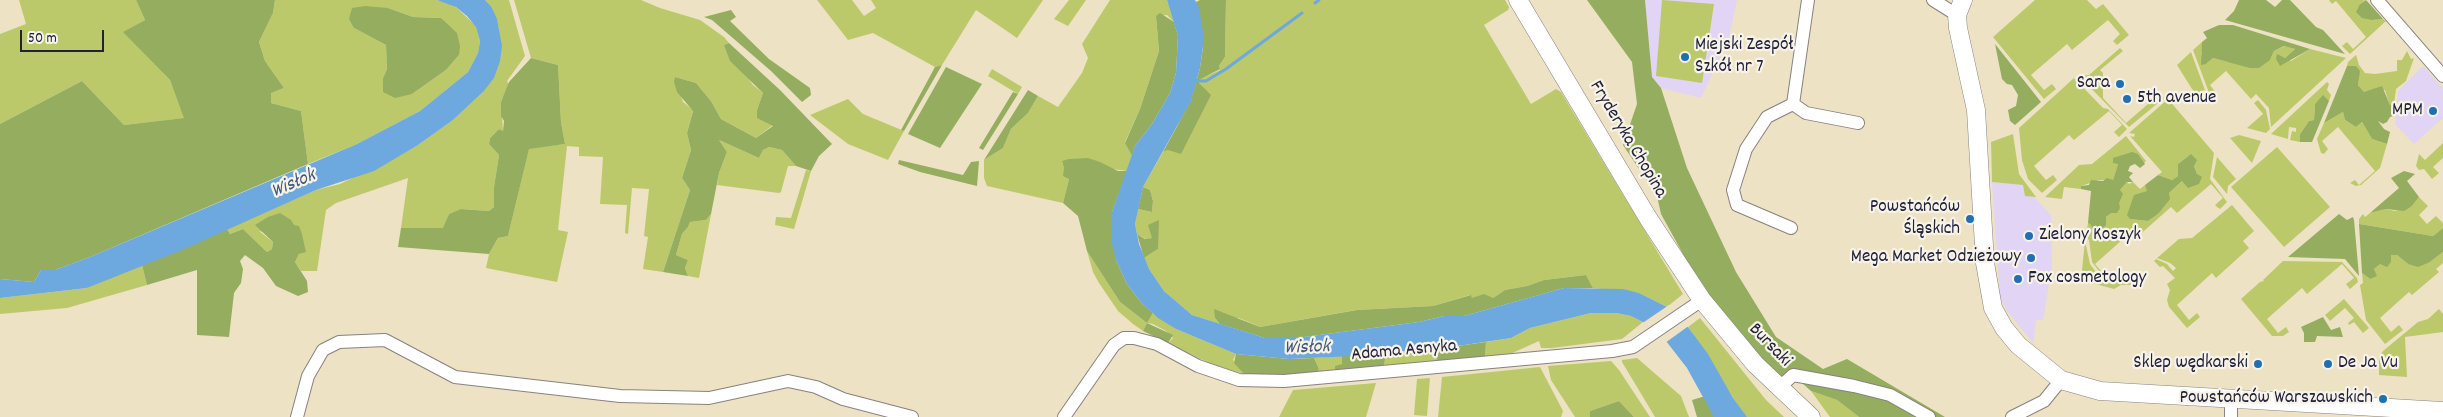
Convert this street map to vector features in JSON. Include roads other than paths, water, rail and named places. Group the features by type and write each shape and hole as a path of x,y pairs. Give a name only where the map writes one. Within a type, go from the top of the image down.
{"street":[{"name":"Fryderyka Chopina","path":"1518,0 1697,303"},
{"path":"1793,104 1808,0"},
{"path":"1933,0 1960,8 1958,28 1976,110 1986,263 1993,308 2004,328 2018,345 2061,380 2100,391 2231,398 2420,414 2443,411"},
{"path":"2377,0 2443,76"},
{"path":"1793,104 1806,113 1858,123"},
{"path":"1791,228 1737,205 1733,190 1746,149 1767,118 1793,104"},
{"name":"Adama Asnyka","path":"1064,417 1114,345 1124,338 1134,338 1157,344 1198,366 1238,380 1284,381 1434,369 1612,351 1633,347 1697,303"},
{"name":"Bursaki","path":"1697,303 1811,417"},
{"path":"297,417 308,376 322,350 339,342 385,340 454,377 620,396 709,398 788,381 816,387 843,399 912,417"},
{"path":"1780,387 1793,375 1854,386 1890,395 1929,417"},
{"path":"2012,417 2044,401 2061,380"},
{"path":"2231,398 2231,417"}],"water":[{"name":"Wisłok","path":"437,0 485,0 491,6 497,19 502,46 500,61 494,78 483,92 453,120 418,145 374,171 316,190 182,250 87,288 0,298 0,279 34,282 41,270 55,270 90,257 357,144 420,111 468,72 478,53 480,41 476,27 467,16 456,7"},
{"name":"Wisłok","path":"1167,0 1195,0 1199,8 1204,39 1200,68 1191,101 1143,187 1135,224 1139,244 1149,269 1164,291 1192,315 1265,338 1296,338 1419,322 1444,316 1464,316 1564,288 1623,289 1639,293 1667,307 1687,326 1708,354 1733,398 1747,417 1714,417 1687,368 1666,341 1643,322 1631,316 1616,313 1591,313 1530,328 1511,338 1464,345 1354,356 1289,359 1236,354 1176,329 1158,318 1140,301 1127,284 1116,260 1111,240 1112,212 1135,146 1152,124 1170,93 1176,73 1178,36"}],"waterway":[{"path":"1315,3 1319,0"},
{"path":"1194,81 1206,81 1226,69 1302,13"}],"place":[{"name":"Miejski Zespół Szkół nr 7","path":"1685,57"},
{"name":"Sara","path":"2120,84"},
{"name":"5th avenue","path":"2127,99"},
{"name":"MPM","path":"2433,111"},
{"name":"Powstańców Śląskich","path":"1970,219"},
{"name":"Zielony Koszyk","path":"2029,236"},
{"name":"Mega Market Odzieżowy","path":"2031,258"},
{"name":"Fox cosmetology","path":"2018,279"},
{"name":"Sklep wędkarski","path":"2258,364"},
{"name":"De Ja Vu","path":"2328,364"},
{"name":"Powstańców Warszawskich","path":"2383,399"}]}
